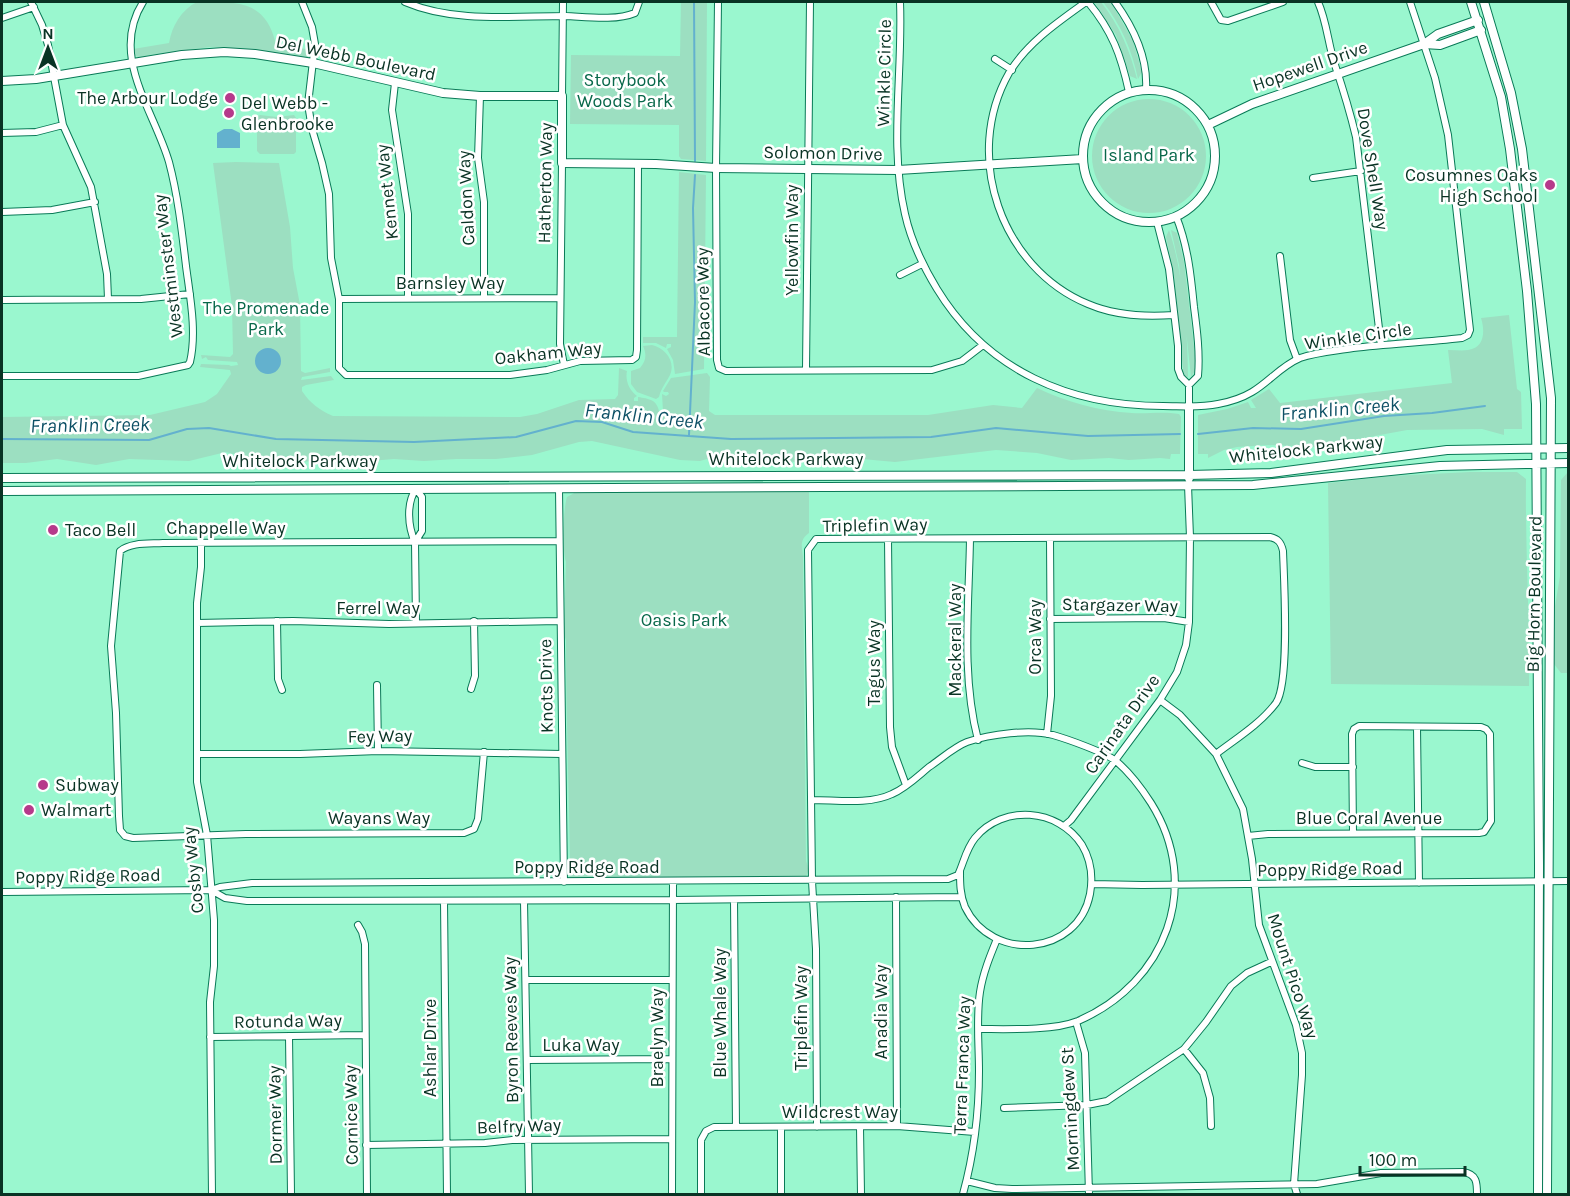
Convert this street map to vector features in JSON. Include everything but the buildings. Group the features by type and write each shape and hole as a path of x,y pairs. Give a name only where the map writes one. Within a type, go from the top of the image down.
{"main road":[{"name":"Big Horn Boulevard","path":"1472,2 1501,97 1510,149 1531,325 1536,394 1538,449 1538,1194"},
{"name":"Big Horn Boulevard","path":"1484,2 1511,93 1522,149 1548,367 1552,448 1548,1194"},
{"name":"Hopewell Drive","path":"1208,125 1252,104 1424,44 1438,34 1478,20"},
{"name":"Hopewell Drive","path":"1424,44 1440,45 1481,30"},
{"name":"Del Webb Boulevard","path":"2,81 52,76 193,54 224,52 255,54 313,63 443,93 480,96 562,96"},
{"path":"1146,89 1164,91 1185,100 1197,110 1208,125 1215,151 1210,180 1197,201 1176,216 1158,222 1134,220 1119,215 1107,207 1090,185 1083,159 1088,129 1104,106 1129,92 1146,89"},
{"name":"Hatherton Way","path":"562,96 562,164"},
{"name":"Solomon Drive","path":"562,164 898,170 1083,159"},
{"path":"1188,485 1189,406"},
{"name":"Whitelock Parkway","path":"2,478 1189,475 1271,473 1447,450 1569,448"},
{"name":"Whitelock Parkway","path":"2,491 1253,485 1397,469 1478,464 1569,463"},
{"path":"416,477 416,489"},
{"path":"69,478 69,491"}],"street":[{"path":"302,2 312,27 315,44 308,104 329,195 331,258 339,299"},
{"path":"405,2 435,11 477,16 630,15 635,13 639,2"},
{"name":"Hatherton Way","path":"562,96 563,2"},
{"name":"Albacore Way","path":"718,2 716,168 717,360 719,368 726,371 932,370 962,361 983,345"},
{"name":"Yellowfin Way","path":"806,370 810,2"},
{"name":"Winkle Circle","path":"900,2 898,170 905,215 922,264 945,303 983,345 1035,380 1086,399 1136,406 1216,405 1252,392 1297,359 1320,353 1462,338 1468,335 1470,330 1448,135 1435,78 1410,2"},
{"path":"1129,92 1124,66 1114,40 1087,2 1046,32 1030,47 1012,70 995,108 989,143 989,165 999,213 1016,245 1033,267 1061,290 1089,305 1126,315 1174,315"},
{"path":"1115,2 1126,16 1139,45 1147,74 1146,89"},
{"path":"1211,2 1221,20 1228,21 1283,2"},
{"name":"Dove Shell Way","path":"1318,2 1324,14 1338,74 1350,111 1361,171 1381,345"},
{"name":"Westminster Way","path":"2,376 138,376 188,365 192,357 190,294 180,219 169,162 131,63 130,39 140,3"},
{"path":"2,18 32,4 42,25 63,125 87,174 95,202 107,274 108,299"},
{"path":"995,59 1012,70"},
{"name":"Kennet Way","path":"395,83 392,110 408,214 408,298"},
{"name":"Caldon Way","path":"480,96 478,158 484,202 484,298"},
{"path":"2,133 36,132 63,125"},
{"name":"Hatherton Way","path":"562,164 560,344 564,364"},
{"name":"Oakham Way","path":"339,299 339,368 346,375 510,375 548,370 564,364 596,361 626,362 636,357 638,164"},
{"path":"1313,178 1361,171"},
{"path":"2,212 52,210 95,202"},
{"path":"1176,216 1190,267 1199,356 1198,376 1189,386"},
{"path":"1158,222 1169,269 1178,346 1178,369 1181,377 1189,386 1189,406"},
{"path":"1280,256 1290,340 1297,359"},
{"path":"900,275 922,264"},
{"path":"2,300 141,299 190,294"},
{"name":"Barnsley Way","path":"339,299 560,298"},
{"name":"Carinata Drive","path":"1064,826 1071,820 1160,700 1177,672 1186,645 1189,622 1188,485"},
{"path":"415,542 422,531 422,497 416,489 410,497 410,532 415,542 416,622"},
{"name":"Knots Drive","path":"559,489 564,882"},
{"name":"Triplefin Way","path":"817,1126 808,550 816,539 1270,537 1278,539 1283,551 1283,679 1277,701 1255,725 1216,754"},
{"name":"Tagus Way","path":"888,539 890,727 892,747 906,784"},
{"name":"Mackeral Way","path":"970,539 968,673 970,713 978,740"},
{"name":"Orca Way","path":"1047,734 1051,696 1050,539"},
{"name":"Chappelle Way","path":"207,835 133,838 125,836 120,830 111,646 120,551 134,545 201,543 558,541"},
{"name":"Cosby Way","path":"201,543 197,623 197,782 207,835 214,959 210,995 212,1194"},
{"name":"Stargazer Way","path":"1050,619 1164,618 1189,622"},
{"path":"277,621 278,679 282,690"},
{"name":"Ferrel Way","path":"197,623 277,621 360,624 559,621"},
{"path":"471,689 475,676 474,621"},
{"path":"377,685 378,751"},
{"name":"Mount Pico Way","path":"1160,700 1180,715 1216,754 1243,809 1259,925 1296,1025 1302,1053 1294,1184 1291,1194"},
{"path":"1353,833 1352,734 1354,729 1359,726 1417,727 1419,883"},
{"name":"Blue Coral Avenue","path":"1248,836 1485,832 1491,821 1490,734 1486,729 1480,727 1417,727"},
{"path":"812,800 877,800 894,793 966,743 994,735 1047,734 1087,748 1115,761 1142,790 1159,817 1172,848 1176,885 1171,916 1163,942 1140,978 1112,1003 1076,1022 1031,1029 979,1029"},
{"name":"Fey Way","path":"197,754 378,751 562,754"},
{"name":"Wayans Way","path":"207,835 464,833 474,829 478,819 484,752"},
{"path":"1302,763 1315,767 1353,767"},
{"path":"1019,815 1046,817 1064,826 1084,849 1090,866 1092,884 1088,901 1080,917 1069,930 1054,940 1037,945 1019,946 986,933 974,921 965,905 960,888 960,871 966,851 973,840 982,830 1000,820 1019,815"},
{"name":"Poppy Ridge Road","path":"2,892 211,890 252,882 673,882 948,879 958,875 960,871"},
{"name":"Poppy Ridge Road","path":"1092,884 1569,881"},
{"name":"Braelyn Way","path":"672,1194 673,882"},
{"name":"Poppy Ridge Road","path":"211,890 225,898 247,901 962,897"},
{"name":"Anadia Way","path":"896,897 897,1126"},
{"name":"Blue Whale Way","path":"734,900 736,1127"},
{"name":"Ashlar Drive","path":"444,901 447,1194"},
{"name":"Byron Reeves Way","path":"524,901 529,1194"},
{"name":"Cornice Way","path":"358,924 365,944 367,1194"},
{"name":"Terra Franca Way","path":"963,1194 975,1132 979,1081 981,984 997,939"},
{"path":"1004,1108 1087,1105 1107,1101 1184,1049 1232,986 1247,973 1271,962"},
{"path":"526,980 672,980"},
{"name":"Morningdew St","path":"1076,1022 1085,1053 1089,1191"},
{"name":"Rotunda Way","path":"210,1037 365,1035"},
{"name":"Dormer Way","path":"289,1036 291,1194"},
{"path":"1184,1049 1203,1073 1210,1098 1211,1126"},
{"name":"Luka Way","path":"527,1060 672,1059"},
{"path":"860,1126 861,1194"},
{"name":"Wildcrest Way","path":"701,1194 701,1140 706,1131 714,1127 897,1126 975,1132"},
{"path":"781,1127 781,1194"},
{"name":"Belfry Way","path":"366,1145 528,1140 672,1139"},
{"path":"967,1180 1006,1189 1089,1191 1332,1183 1381,1173 1466,1172 1475,1179 1477,1194"},
{"name":"Mount Pico Way","path":"1294,1184 1297,1194"}],"green space":[{"path":"197,2 226,2 248,6 265,19 276,44 312,50 312,54 302,59 255,49 210,47 140,58 134,55 133,49 169,43 178,19 186,9"},
{"name":"Storybook Woods Park","path":"681,2 707,2 706,161 681,159 679,156 679,125 570,124 571,55 680,56"},
{"path":"1094,2 1101,2 1118,29 1131,58 1137,79 1130,76 1116,35"},
{"path":"1103,2 1112,4 1133,41 1142,72 1138,79 1125,38"},
{"name":"Island Park","path":"1149,99 1171,103 1181,108 1197,124 1202,134 1206,156 1202,178 1197,188 1181,204 1171,209 1149,213 1127,209 1117,204 1101,188 1096,178 1092,156 1096,134 1101,124 1117,108 1127,103"},
{"path":"260,115 277,117 294,115 296,118 296,152 294,154 260,154 257,151 257,117"},
{"name":"The Promenade Park","path":"213,163 279,163 300,305 301,371 305,373 330,368 330,372 302,377 301,380 331,376 334,380 306,385 302,387 302,391 315,406 333,416 520,417 537,414 579,400 615,399 618,395 619,368 627,371 628,385 637,396 634,401 638,401 638,397 652,400 659,411 663,411 662,394 666,396 669,394 663,391 671,378 707,373 710,377 709,411 715,415 928,415 993,405 1022,408 1037,388 1059,398 1095,408 1132,413 1179,414 1181,417 1180,454 1171,454 1170,459 1071,460 1037,453 996,450 895,462 862,459 832,462 711,461 707,459 700,461 680,460 592,441 579,442 532,455 496,459 297,462 252,459 226,452 189,461 129,459 96,465 57,459 2,463 2,417 150,415 205,402 217,394 231,374 230,370 200,367 201,364 238,365 237,362 208,360 206,357 202,359 201,355 230,357 233,354 232,306"},
{"path":"679,172 706,175 704,369 675,374 673,360 667,349 671,347 671,344 667,344 666,348 656,343 643,343 643,337 677,337"},
{"path":"1169,230 1178,264 1184,303 1188,377 1183,371 1174,275 1166,237"},
{"path":"1171,230 1177,233 1184,262 1195,355 1195,371 1191,377 1179,265"},
{"path":"1509,315 1517,389 1521,392 1522,429 1504,429 1504,435 1482,429 1407,430 1315,447 1268,445 1237,447 1224,450 1208,458 1208,454 1198,454 1198,415 1248,402 1251,408 1256,408 1251,400 1269,389 1280,403 1452,383 1448,350 1474,349 1482,338 1481,318"},
{"path":"652,345 665,352 672,365 670,375 656,399 637,392 631,384 631,371 640,368 645,360 643,346"},
{"path":"1517,472 1526,479 1529,686 1331,684 1328,483 1391,476"},
{"path":"1568,472 1568,673 1561,673 1554,664 1555,606 1560,576 1561,480"},
{"name":"Oasis Park","path":"809,491 809,533 802,541 807,875 805,877 571,879 568,873 570,834 564,633 566,562 564,530 567,497 576,492"}],"water":[{"path":"224,129 232,129 240,133 240,148 217,148 217,133"},
{"path":"268,348 277,352 281,361 277,370 268,374 259,370 255,361 259,352"}],"waterway":[{"path":"694,2 695,161"},
{"path":"689,435 695,302 693,208 695,175"},
{"name":"Franklin Creek","path":"1198,434 1253,428 1301,429 1384,416 1485,406"},
{"name":"Franklin Creek","path":"2,439 149,440 187,429 209,428 276,439 414,442 516,437 576,421 602,422 633,432 731,439 931,437 996,428 1088,436 1180,434"}],"place":[{"name":"The Arbour Lodge","path":"230,98"},
{"name":"Del Webb - Glenbrooke","path":"229,113"},
{"name":"Cosumnes Oaks High School","path":"1550,185"},
{"name":"Taco Bell","path":"53,530"},
{"name":"Subway","path":"43,785"},
{"name":"Walmart","path":"29,810"}]}
